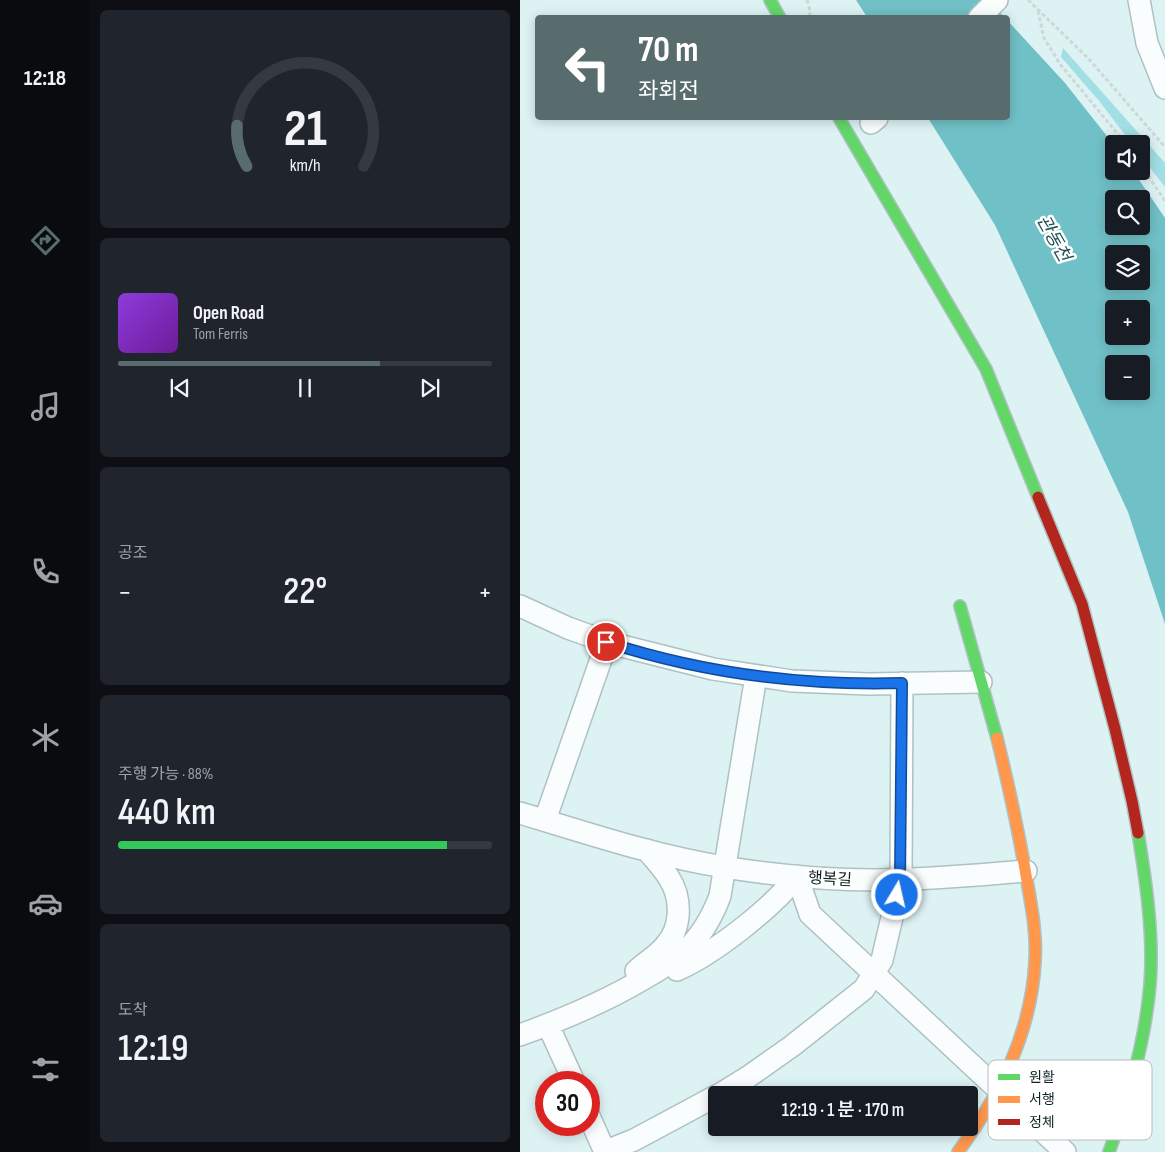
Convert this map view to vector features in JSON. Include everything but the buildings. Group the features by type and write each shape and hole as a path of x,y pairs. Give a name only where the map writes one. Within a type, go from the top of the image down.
{"street":[{"path":"770,0 778,15"},
{"path":"982,15 997,0"},
{"path":"1139,0 1147,43 1165,88"},
{"path":"840,120 986,369 1082,604 1132,801 1146,880 1151,963 1144,1030 1138,1060"},
{"path":"520,606 568,628 606,642 713,670 792,681 868,684 981,682"},
{"path":"960,606 1022,840 1035,934 1035,962 1032,986 1018,1046 1012,1060"},
{"path":"545,820 606,642"},
{"path":"592,1006 630,988 686,950 712,917 720,896 756,676"},
{"path":"733,1086 792,1046 864,989 882,960 900,879 902,683"},
{"name":"행복길","path":"520,812 647,850 725,867 797,876 873,880 934,878 1026,871"},
{"path":"592,1006 658,953 673,936 677,926 678,907 675,889 669,878 647,850"},
{"path":"520,1034 548,1025 684,966 720,944 778,898 797,876"},
{"path":"797,876 810,914 988,1081"},
{"path":"548,1025 569,1071"},
{"path":"598,1136 605,1152 634,1140 708,1101"},
{"path":"958,1152 976,1130 988,1110"},
{"path":"1052,1140 1065,1152"},
{"path":"1109,1152 1114,1140"}],"path":[{"path":"807,0 810,15"},
{"path":"1028,0 1088,58 1165,147"},
{"path":"1038,10 1044,38 1060,64 1119,135"},
{"path":"1150,178 1165,201"}],"shaded area":[{"path":"1063,48 1140,135 1125,135 1100,102 1061,57"},
{"path":"1150,146 1165,163 1165,187 1150,168"}],"water":[{"path":"856,0 988,0 1002,15 866,15"},
{"name":"관동천","path":"1010,23 1065,83 1106,135 1105,180 1139,180 1146,190 1105,190 1105,235 1150,235 1150,196 1165,218 1165,624 1128,512 995,225 929,120 1010,120"}],"traffic: fast":[{"path":"770,0 778,15"},
{"path":"840,120 986,369 1038,497"},
{"path":"960,606 997,738"},
{"path":"1137,1060 1148,1007 1151,966 1150,928 1138,833"},
{"path":"1109,1152 1113,1140"}],"traffic: slow":[{"path":"997,738 1016,823 1034,929 1035,962 1032,988 1027,1014 1012,1060"},
{"path":"958,1152 988,1106"}],"traffic: jam":[{"path":"1038,497 1082,604 1115,729 1138,833"}],"route":[{"path":"606,642 713,670 792,681 868,684 902,683 900,879 897,895"}]}
